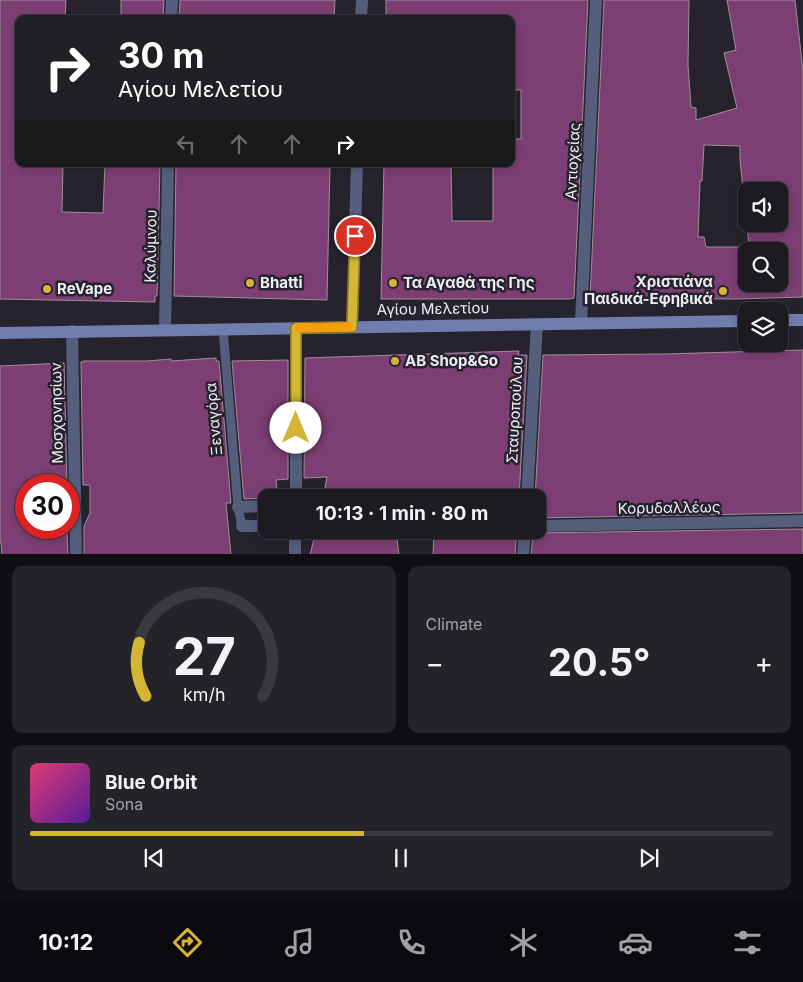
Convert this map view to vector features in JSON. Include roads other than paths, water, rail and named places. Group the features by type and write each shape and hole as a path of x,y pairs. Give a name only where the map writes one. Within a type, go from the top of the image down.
{"main road":[{"path":"788,320 803,320"},
{"name":"Αγίου Μελετίου","path":"0,332 738,321"}],"street":[{"path":"171,15 172,0"},
{"path":"361,15 362,0"},
{"name":"Αντιοχείας","path":"581,323 596,0"},
{"name":"Καλύμνου","path":"165,330 168,167"},
{"path":"352,327 357,167"},
{"name":"Σταυροπούλου","path":"527,489 536,324"},
{"path":"296,328 296,489"},
{"name":"Μοσχονησίων","path":"72,332 76,554"},
{"path":"238,507 258,506"},
{"name":"Κορυδαλλέως","path":"546,526 803,521"},
{"name":"Ξεναγόρα","path":"242,526 258,526"},
{"path":"295,539 295,554"},
{"path":"523,554 524,539"}],"lane":[{"name":"Ξεναγόρα","path":"223,329 238,507 242,526"}],"place":[{"name":"Bhatti","path":"250,283"},
{"name":"Τα Αγαθά της Γης","path":"393,283"},
{"name":"ReVape","path":"47,289"},
{"name":"Χριστιάνα Παιδικά-Εφηβικά","path":"723,291"},
{"name":"ΑΒ Shop&Go","path":"395,361"}]}
